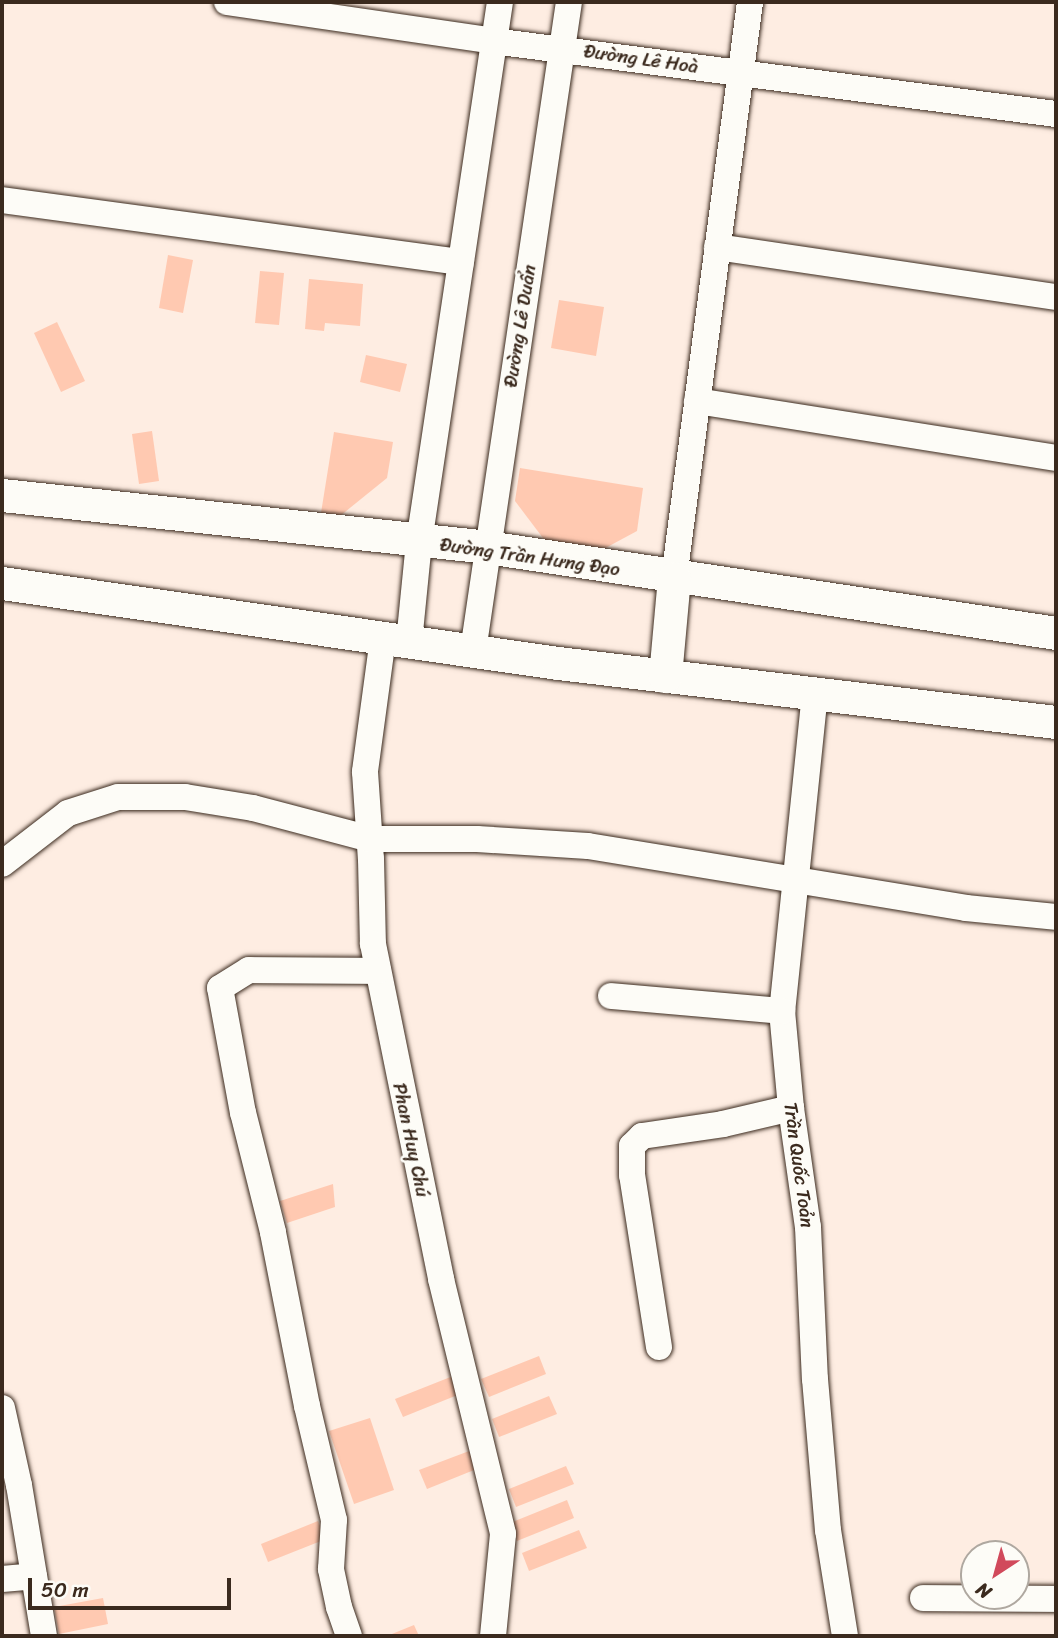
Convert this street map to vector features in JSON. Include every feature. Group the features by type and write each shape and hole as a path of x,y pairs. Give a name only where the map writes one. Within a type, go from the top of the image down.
{"main road":[{"name":"Đường Trần Hưng Đạo","path":"2,495 419,542 486,547 674,578 1056,633"},
{"path":"665,676 674,578"},
{"path":"2,583 473,651 1056,722"}],"street":[{"name":"Đường Lê Hoà","path":"227,2 290,6 493,41 1056,114"},
{"path":"396,640 419,542 500,2"},
{"name":"Đường Lê Duẩn","path":"473,651 486,547 569,2"},
{"path":"674,578 750,2"},
{"path":"2,200 461,262"},
{"path":"717,247 1056,297"},
{"path":"697,401 1056,458"},
{"name":"Phan Huy Chú","path":"396,640 365,772 373,944 441,1279 503,1534 493,1636"},
{"name":"Trần Quốc Toản","path":"815,693 782,1011 791,1108 808,1227 815,1379 828,1530 845,1636"},
{"path":"2,864 68,813 118,797 186,797 253,808 370,839 477,839 588,846 966,908 1056,917"},
{"path":"349,1636 331,1569 332,1509 307,1406 273,1232 243,1113 220,988 249,970 378,971"},
{"path":"611,996 782,1011"},
{"path":"659,1347 632,1175 632,1146 642,1136 723,1124 791,1108"},
{"path":"2,1408 44,1636"},
{"path":"2,1580 34,1576"},
{"path":"923,1598 1056,1599"}],"building":[{"path":"168,255 193,260 183,313 159,308"},
{"path":"260,271 284,273 279,325 255,323"},
{"path":"309,279 363,284 360,326 325,323 324,331 305,329"},
{"path":"559,300 604,307 596,356 551,348"},
{"path":"57,322 85,381 61,392 34,333"},
{"path":"366,355 407,364 400,392 360,382"},
{"path":"152,431 159,481 139,484 132,434"},
{"path":"334,432 393,442 387,478 340,516 321,513"},
{"path":"520,468 643,488 637,531 598,552 549,546 515,501"},
{"path":"333,1184 335,1207 287,1223 280,1201"},
{"path":"539,1356 546,1374 489,1397 481,1379"},
{"path":"453,1376 460,1394 403,1417 395,1399"},
{"path":"549,1396 557,1414 499,1437 492,1419"},
{"path":"370,1418 394,1490 354,1504 329,1431"},
{"path":"477,1448 484,1466 427,1489 419,1470"},
{"path":"566,1466 574,1484 516,1507 509,1489"},
{"path":"567,1500 574,1518 517,1541 510,1523"},
{"path":"318,1521 326,1539 268,1562 261,1544"},
{"path":"579,1530 587,1548 529,1571 522,1553"},
{"path":"103,1598 108,1624 59,1634 54,1607"},
{"path":"414,1625 419,1636 387,1636"}]}
